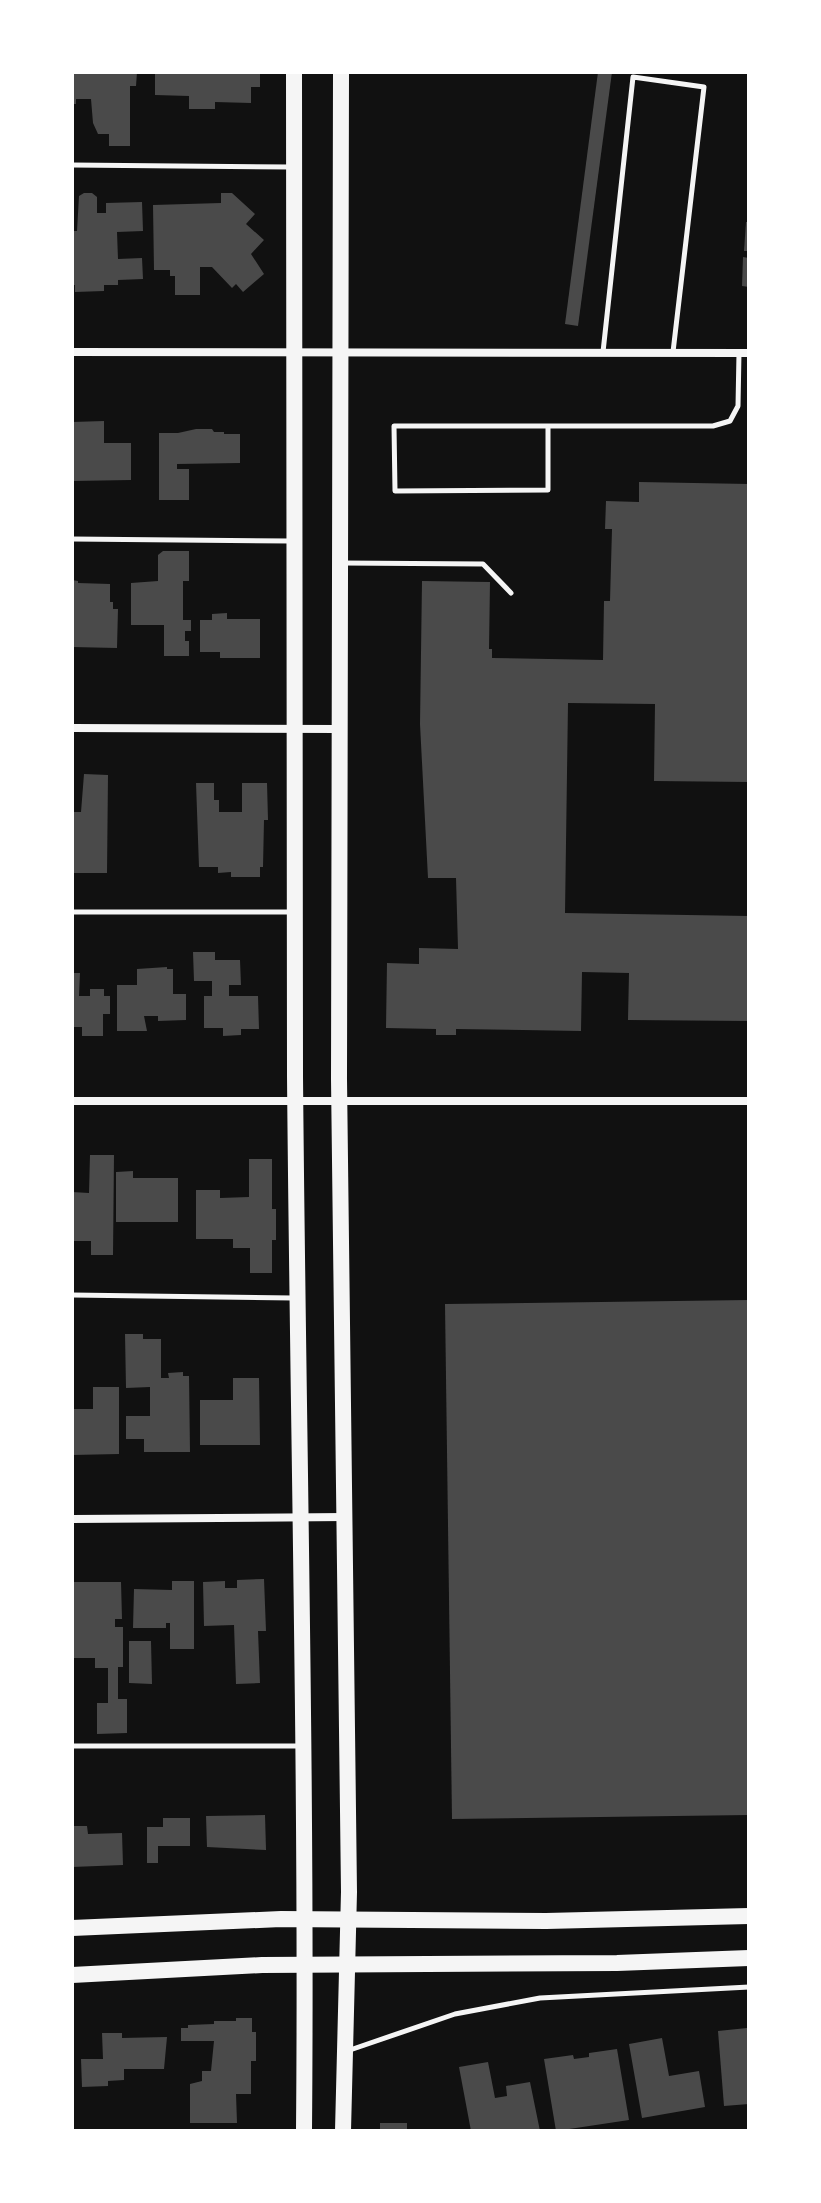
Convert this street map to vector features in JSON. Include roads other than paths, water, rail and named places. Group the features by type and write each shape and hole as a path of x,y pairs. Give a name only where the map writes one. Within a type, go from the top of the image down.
{"main road":[{"path":"294,72 296,353 293,730 305,1746 304,2131"},
{"path":"341,72 340,1101 348,1919 343,2131"},
{"path":"72,1928 306,1918 546,1921 749,1916"},
{"path":"72,1975 262,1965 347,1967 749,1958"}],"street":[{"path":"72,352 744,353"},
{"path":"72,728 341,729"},
{"path":"72,1101 749,1101"},
{"path":"72,1519 346,1517"}],"lane":[{"path":"603,353 633,77 704,87 673,353"},
{"path":"72,165 295,167"},
{"path":"548,426 548,490 395,491 394,426 548,426 713,426 730,421 738,406 744,353"},
{"path":"72,539 295,541"},
{"path":"341,563 483,564 511,593"},
{"path":"72,912 294,912"},
{"path":"72,1295 298,1298"},
{"path":"72,1746 305,1746"},
{"path":"345,2052 455,2014 540,1998 749,1987"}]}
